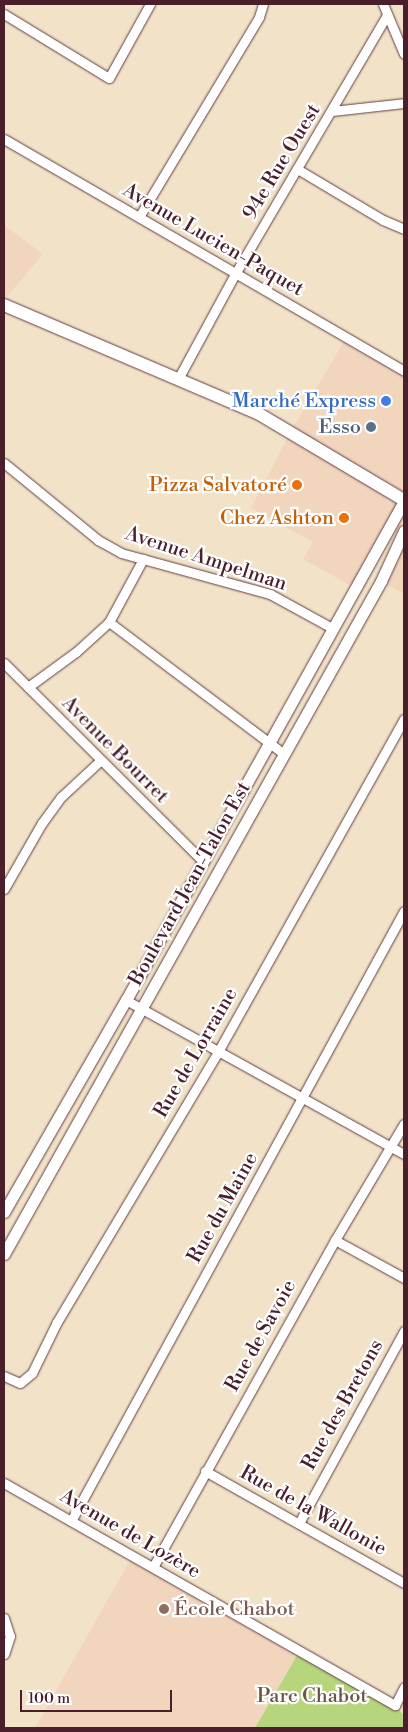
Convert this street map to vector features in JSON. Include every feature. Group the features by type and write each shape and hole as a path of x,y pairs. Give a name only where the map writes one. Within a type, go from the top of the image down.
{"main road":[{"path":"4,305 258,414 404,501"}],"street":[{"path":"4,14 109,78 150,4"},
{"path":"140,217 260,17 263,4"},
{"path":"383,4 404,54"},
{"name":"94e Rue Ouest","path":"178,379 235,274 299,170 387,14"},
{"path":"332,111 404,103"},
{"name":"Avenue Lucien-Paquet","path":"4,139 404,371"},
{"path":"299,170 383,220 404,229"},
{"name":"Avenue Ampelman","path":"4,463 98,540 121,553 270,594 332,628"},
{"name":"Boulevard Jean-Talon Est","path":"4,1212 126,1000 404,501"},
{"name":"Boulevard Jean-Talon Est","path":"4,1254 381,581 404,531"},
{"path":"28,687 76,652 109,622 143,559"},
{"path":"109,622 284,754"},
{"name":"Avenue Bourret","path":"4,663 203,861"},
{"name":"Rue de Lorraine","path":"4,1376 20,1383 32,1373 57,1322 219,1050 404,719"},
{"path":"4,889 42,823 61,797 100,760"},
{"name":"Rue du Maine","path":"71,1521 404,911"},
{"path":"126,1000 404,1154"},
{"name":"Rue de Savoie","path":"153,1567 335,1240 392,1148 404,1124"},
{"path":"335,1240 404,1278"},
{"name":"Rue des Bretons","path":"299,1523 404,1331"},
{"name":"Rue de la Wallonie","path":"205,1471 404,1582"},
{"name":"Avenue de Lozère","path":"4,1483 396,1705 404,1688"},
{"path":"4,1618 10,1636 4,1654"}],"shaded area":[{"path":"4,225 43,254 4,300"},
{"path":"346,338 404,371 404,501 355,588 303,559 313,542 251,508 290,433"},
{"path":"404,531 404,594 381,581"},
{"name":"École Chabot","path":"133,1555 299,1652 255,1728 35,1728"}],"green space":[{"name":"Parc Chabot","path":"299,1652 395,1705 404,1716 404,1728 255,1728"}],"place":[{"name":"Marché Express","path":"386,401"},
{"name":"Esso","path":"371,427"},
{"name":"Pizza Salvatoré","path":"297,485"},
{"name":"Chez Ashton","path":"344,518"},
{"name":"École Chabot","path":"164,1609"}]}
